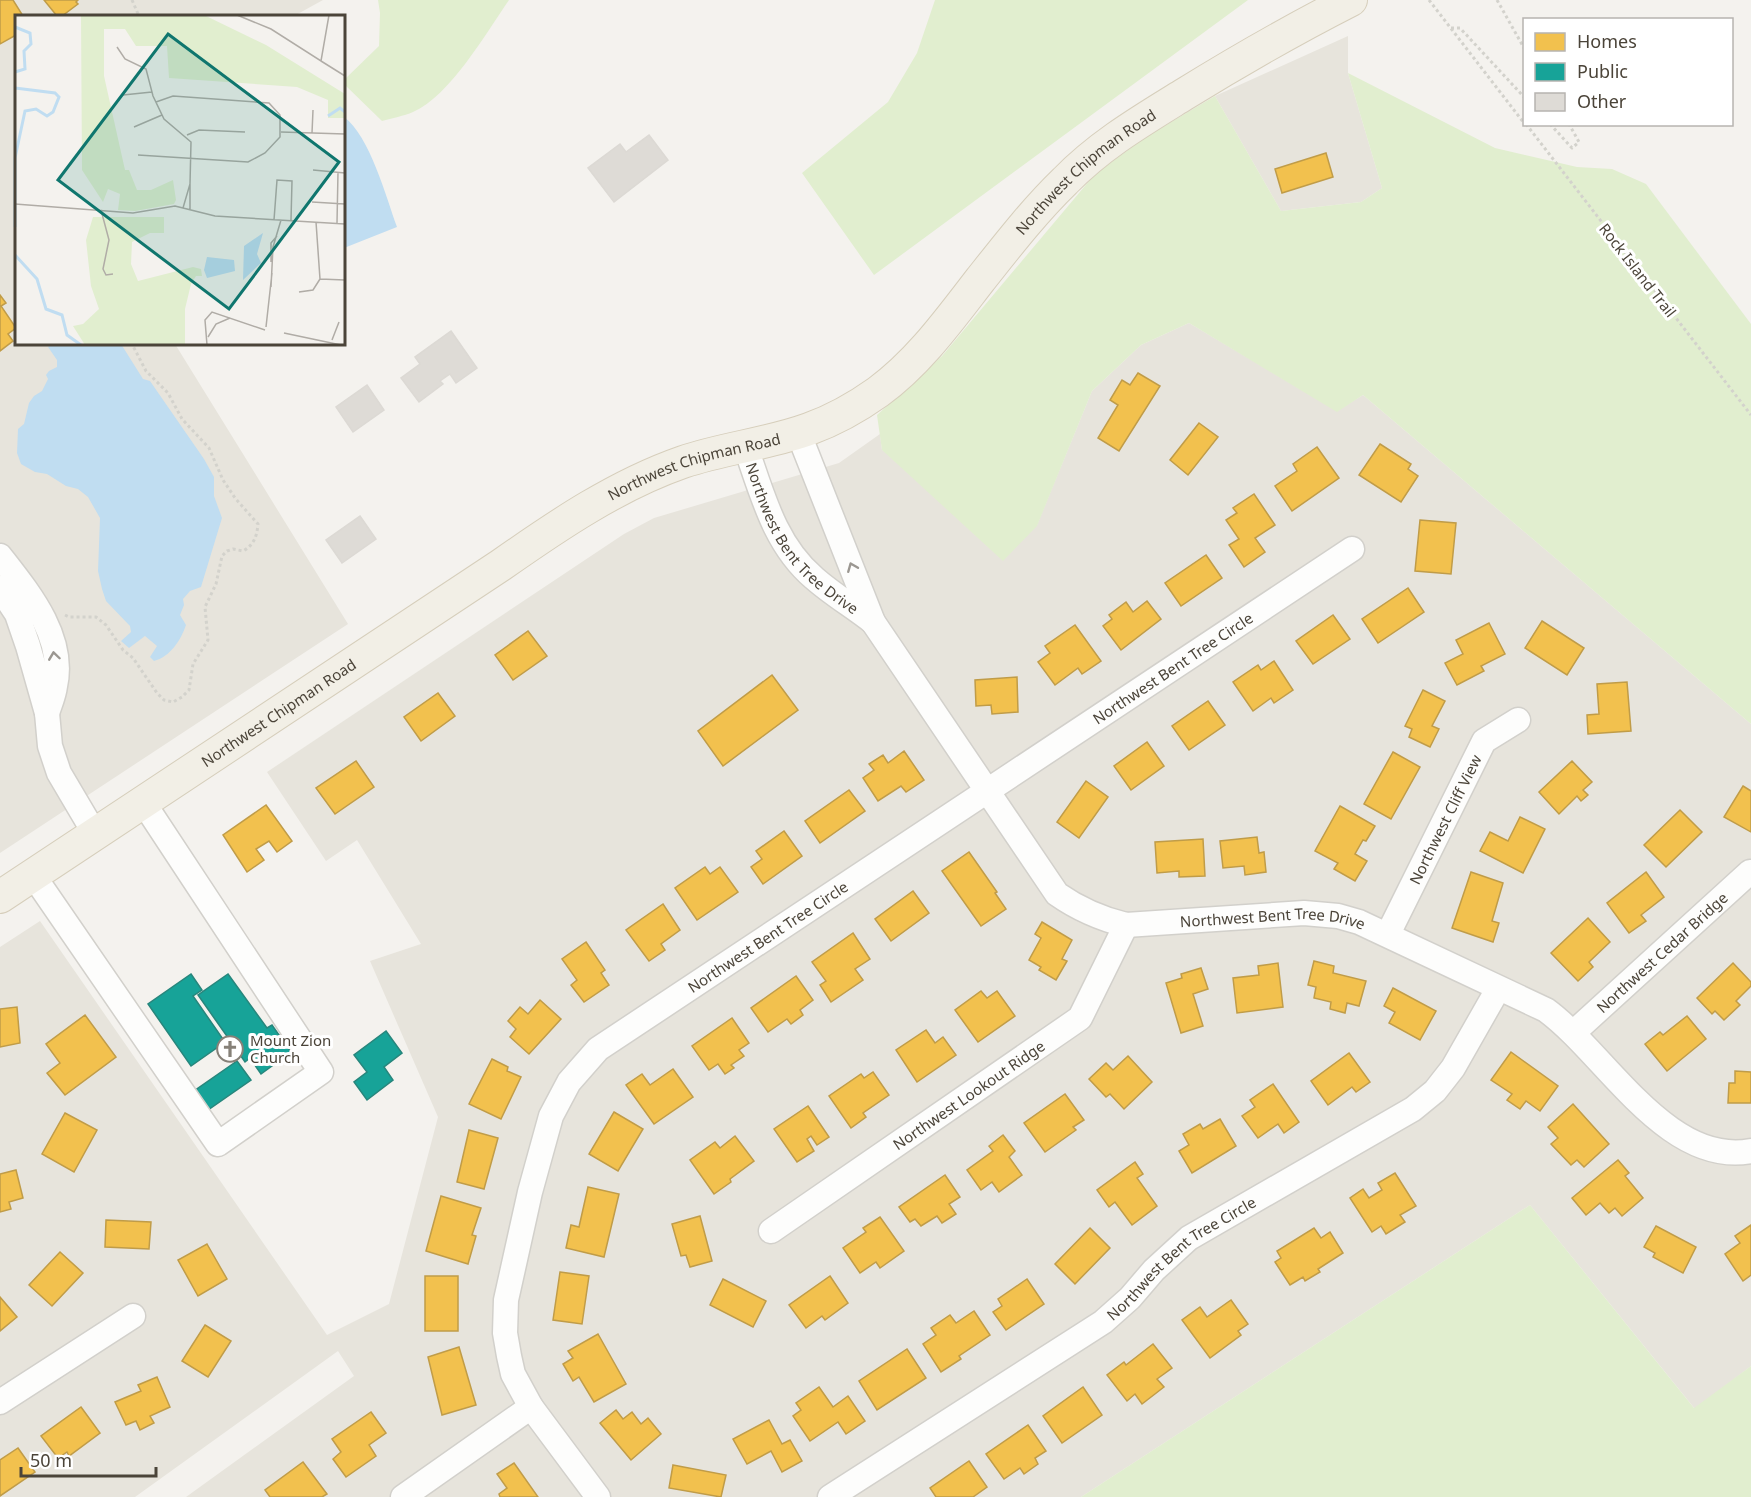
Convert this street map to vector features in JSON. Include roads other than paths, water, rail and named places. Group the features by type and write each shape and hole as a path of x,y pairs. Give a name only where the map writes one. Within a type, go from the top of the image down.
{"main road":[{"name":"Northwest Chipman Road","path":"0,897 565,522 636,482 712,452 798,432 837,417 872,396 900,374 928,346 1008,244 1064,181 1099,149 1332,4"}],"street":[{"name":"Northwest Bent Tree Drive","path":"798,432 873,622 1057,894 1071,904 1126,925 1304,912 1338,916 1359,922 1546,1010 1573,1033 1624,1088 1660,1122 1709,1149 1738,1154 1751,1151"},
{"name":"Northwest Bent Tree Drive","path":"745,446 772,522 792,555 813,578 873,622"},
{"name":"Northwest Bent Tree Circle","path":"598,1497 531,1407 513,1374 505,1333 506,1300 530,1192 551,1116 569,1082 598,1049 1352,549"},
{"path":"0,556 27,591 49,630 56,656 56,684 47,713"},
{"path":"0,588 17,614 47,713 50,746 58,773 95,834"},
{"name":"Northwest Cliff View","path":"1388,934 1484,741 1518,720"},
{"path":"33,875 218,1144 321,1072 143,802"},
{"name":"Northwest Cedar Bridge","path":"1573,1033 1750,872"},
{"name":"Northwest Lookout Ridge","path":"771,1231 1080,1018 1126,925"},
{"name":"Northwest Bent Tree Circle","path":"830,1497 1103,1322 1189,1238 1413,1109 1435,1091 1453,1068 1498,989"},
{"path":"0,1402 133,1316"},
{"path":"403,1497 531,1407"}],"water":[{"path":"345,118 362,138 369,152 397,227 345,248"},
{"path":"50,345 122,345 143,379 150,381 214,477 214,496 222,518 201,587 190,591 183,599 184,605 180,615 186,625 178,642 160,659 154,661 150,657 157,646 145,636 129,648 121,641 131,632 130,626 106,601 102,589 98,571 100,518 88,497 78,489 66,486 47,474 35,472 21,464 17,453 18,429 24,424 29,403 42,391 49,371 57,367 57,360 48,347"}],"place":[{"name":"Mount Zion Church","path":"230,1049"}]}
